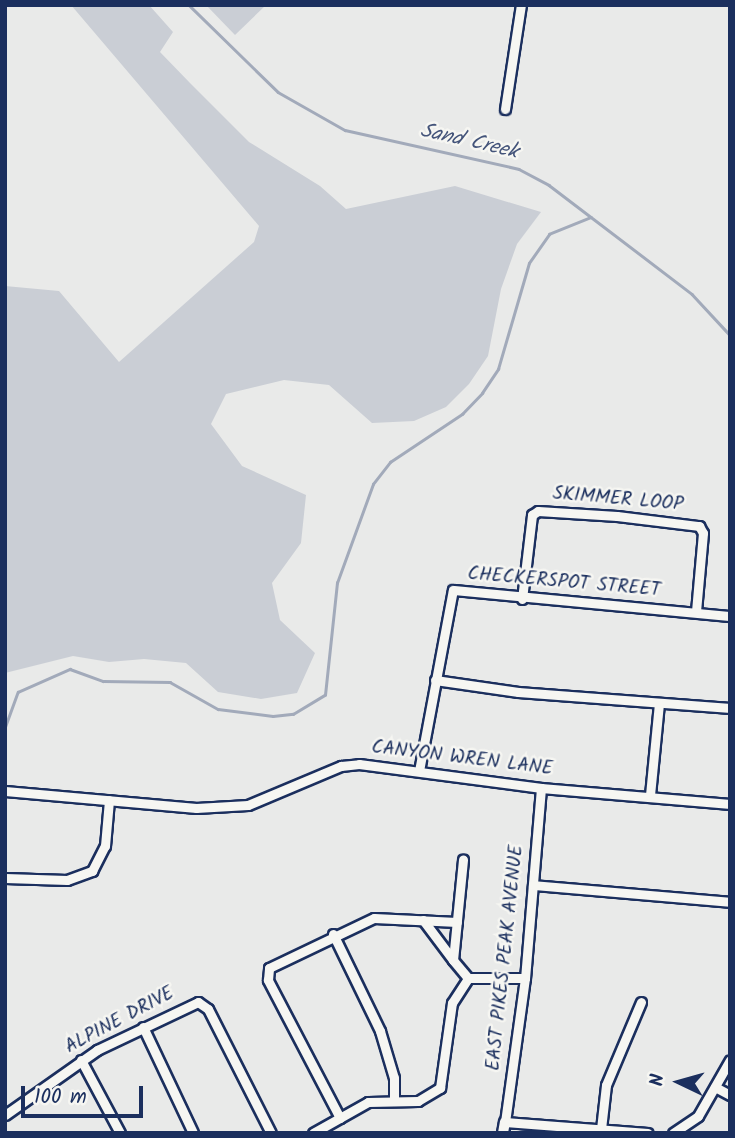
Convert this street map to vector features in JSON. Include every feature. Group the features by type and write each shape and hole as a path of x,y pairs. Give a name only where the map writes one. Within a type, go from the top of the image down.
{"street":[{"path":"505,109 521,5"},
{"name":"SKIMMER LOOP","path":"522,599 532,515 538,511 617,516 699,526 703,533 696,612"},
{"name":"CHECKERSPOT STREET","path":"419,771 453,590 522,599 730,616"},
{"path":"435,680 518,692 730,708"},
{"path":"650,795 659,703"},
{"name":"CANYON WREN LANE","path":"5,791 196,808 248,805 341,766 419,771 541,788 650,795 730,804"},
{"name":"EAST PIKES PEAK AVENUE","path":"504,1127 525,978 541,788"},
{"path":"5,878 67,880 92,871 105,846 109,800"},
{"path":"453,960 463,859"},
{"path":"533,886 730,902"},
{"path":"340,1118 267,974 274,963 333,934 386,916 457,922"},
{"path":"423,920 468,978"},
{"path":"333,934 380,1031 394,1078 394,1101"},
{"path":"468,978 525,978"},
{"path":"313,1133 368,1102 437,1098 444,1080 452,1003 468,978"},
{"path":"601,1129 606,1086 641,1002"},
{"name":"ALPINE DRIVE","path":"5,1115 80,1060 192,1003 204,1004 271,1133"},
{"path":"143,1027 193,1133"},
{"path":"80,1060 120,1133"},
{"path":"673,1133 693,1122 730,1060"},
{"path":"715,1087 730,1095"},
{"path":"504,1127 648,1133"}],"shaded area":[{"path":"71,5 149,5 173,32 160,52 249,142 320,186 346,209 455,186 541,212 517,244 501,289 488,356 469,384 446,407 414,421 372,423 329,385 284,380 226,394 211,424 242,466 306,495 301,543 272,583 280,620 315,653 297,693 261,699 218,692 186,663 144,659 109,662 73,656 5,673 5,286 59,291 119,362 254,242 259,226"},
{"path":"206,5 266,5 235,35"}],"waterway":[{"name":"Sand Creek","path":"189,5 278,92 345,130 519,169 549,185 692,294 730,335"},
{"path":"5,727 18,692 70,669 103,681 170,682 218,709 273,716 293,714 325,695 337,583 373,484 390,462 462,414 482,393 498,369 529,263 549,234 591,217"}]}
